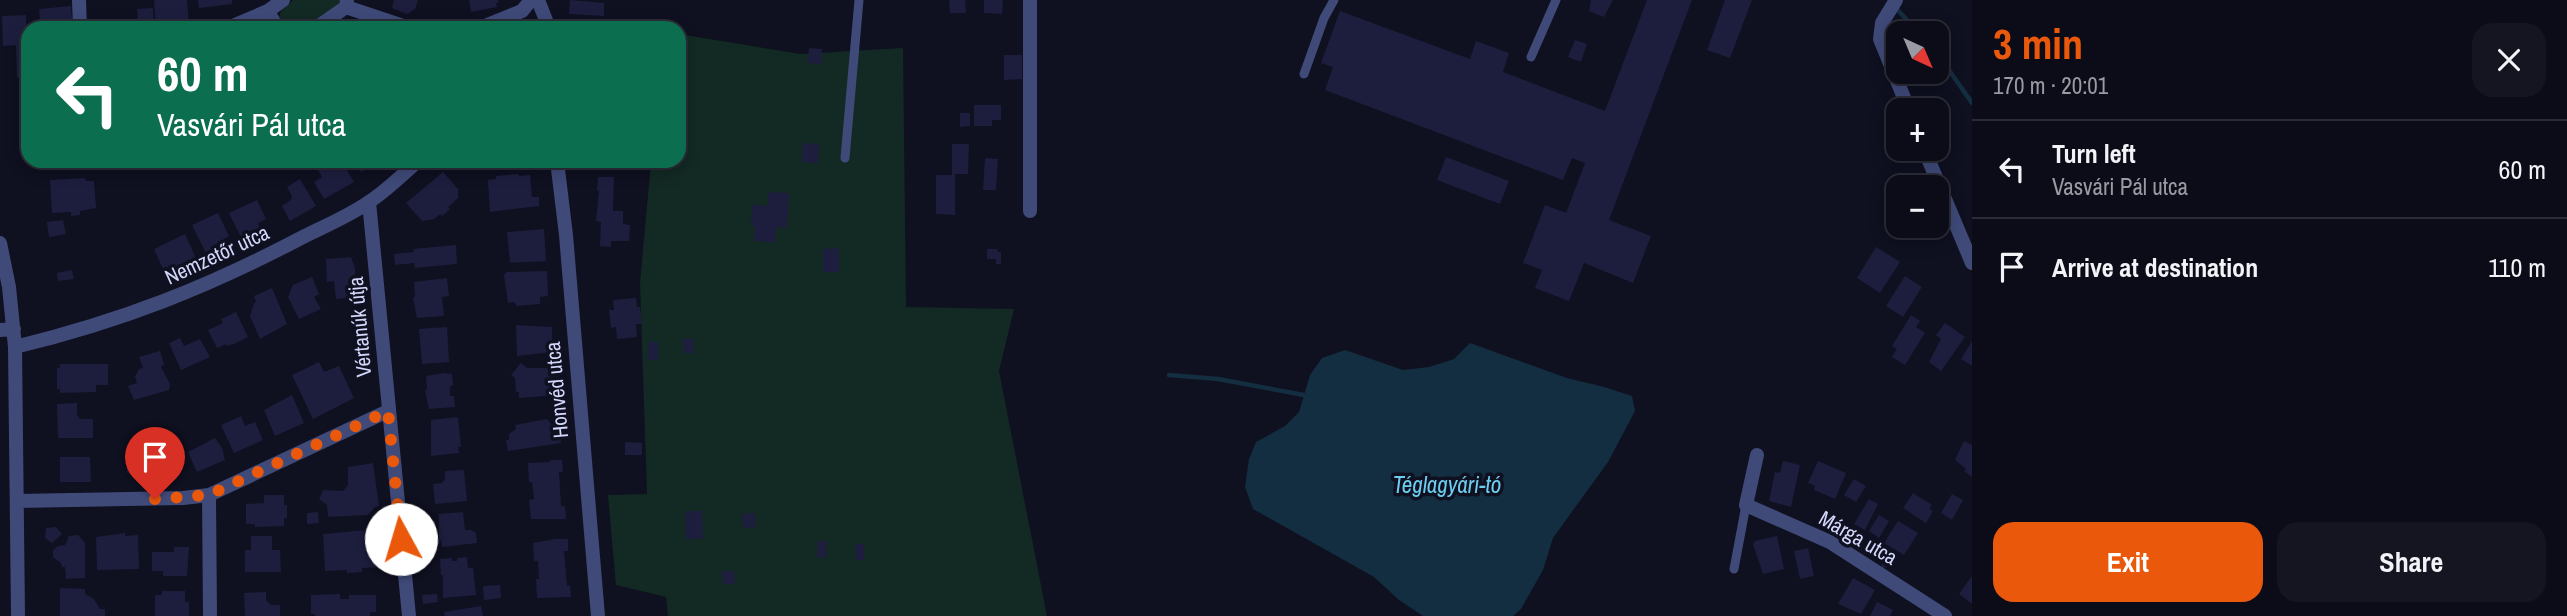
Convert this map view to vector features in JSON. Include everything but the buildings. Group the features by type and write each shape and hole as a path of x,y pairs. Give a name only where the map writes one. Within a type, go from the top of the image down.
{"street":[{"path":"79,0 80,21"},
{"path":"244,21 268,11 283,0"},
{"path":"497,21 522,11 530,0"},
{"path":"538,0 547,21"},
{"path":"1030,0 1030,211"},
{"path":"1896,0 1882,23 1880,39 1904,98"},
{"path":"324,21 346,3 391,21"},
{"path":"268,11 273,21"},
{"path":"1929,161 1972,263"},
{"name":"Nemzetőr utca","path":"15,347 75,332 180,296 248,266 369,202 410,168"},
{"name":"Honvéd utca","path":"558,168 566,235 598,616"},
{"name":"Vértanúk útja","path":"369,202 409,616"},
{"path":"0,243 8,277 7,329 15,347 18,616"},
{"path":"17,500 183,498 209,495 388,411"},
{"path":"1746,505 1757,455"},
{"path":"209,495 210,616"},
{"name":"Márga utca","path":"1746,505 1830,542 1945,616"},
{"path":"0,565 17,566"}],"lane":[{"path":"845,158 859,0"},
{"path":"1304,74 1324,18 1334,0"},
{"path":"1531,57 1556,0"},
{"path":"1734,569 1746,505"}],"green space":[{"path":"293,0 341,0 319,21 281,21 281,11"},
{"path":"686,35 800,54 903,48 906,307 1014,309 999,371 1047,616 668,616 666,597 616,585 608,495 647,494 640,284 650,168 686,168"}],"water":[{"name":"Téglagyári-tó","path":"1470,343 1567,378 1632,396 1635,411 1608,462 1553,538 1543,570 1521,609 1513,616 1423,616 1399,600 1374,577 1253,509 1245,487 1249,459 1256,442 1285,426 1299,412 1310,375 1322,358 1345,350 1403,370 1429,367 1454,359"}],"waterway":[{"path":"1894,6 1908,21"},
{"path":"1950,72 1972,103"},
{"path":"1169,375 1218,379 1304,395"}],"route":[{"path":"155,499 209,495 388,411 401,539"}]}
